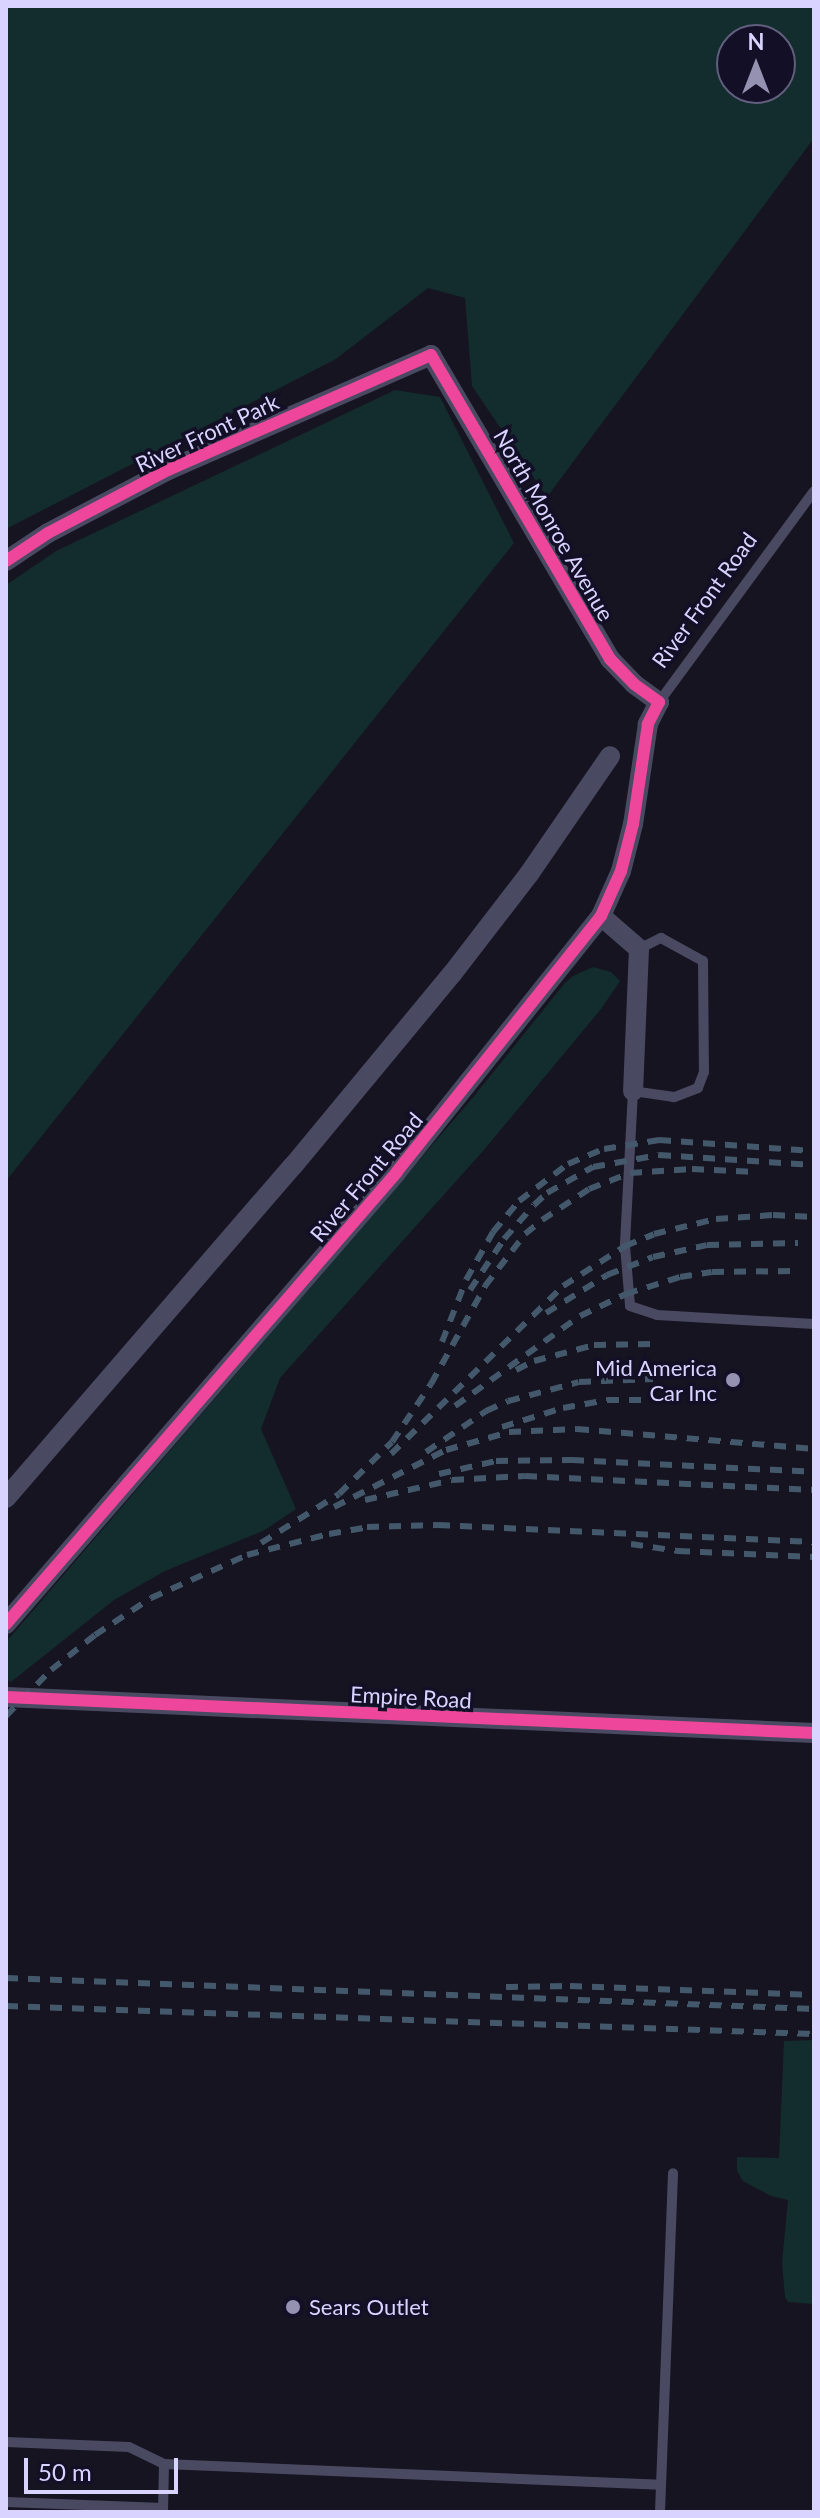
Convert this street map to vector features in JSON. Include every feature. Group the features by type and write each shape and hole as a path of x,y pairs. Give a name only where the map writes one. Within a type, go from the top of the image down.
{"street":[{"name":"River Front Park","path":"6,561 48,533 168,470 431,355"},
{"name":"North Monroe Avenue","path":"431,355 610,659 634,684 659,702"},
{"name":"River Front Road","path":"6,1624 397,1172 601,916 621,871 633,824 648,724 659,702"},
{"path":"6,1498 293,1166 452,974 529,874 610,756"},
{"path":"601,916 639,949 633,1091"},
{"name":"Empire Road","path":"6,1697 814,1733"}],"lane":[{"name":"River Front Road","path":"659,702 814,491"},
{"path":"639,949 661,938 703,961 704,1072 698,1088 674,1097 633,1091 625,1246 630,1306 657,1315 814,1324"},
{"path":"660,2512 673,2173"},
{"path":"6,2442 129,2447 164,2464 661,2485"},
{"path":"6,2502 163,2510 164,2464"}],"green space":[{"path":"6,6 814,6 814,138 547,497 472,386 465,298 428,288 336,359 6,529"},
{"path":"395,390 440,397 514,543 6,1181 6,585 56,551"},
{"path":"593,967 611,972 620,981 601,1009 483,1151 280,1378 261,1429 296,1509 263,1531 165,1571 114,1600 11,1682 6,1679 6,1642 475,1095 564,984"},
{"path":"814,2040 814,2304 788,2302 785,2297 782,2262 788,2200 771,2196 743,2181 737,2171 737,2157 779,2158 784,2041"}],"railway":[{"path":"442,1342 466,1280 493,1232 519,1201 568,1164 604,1149 659,1140 814,1151"},
{"path":"470,1290 504,1239 534,1205 547,1193 593,1167 659,1155 814,1165"},
{"path":"261,1543 339,1494 392,1442 431,1384 485,1286 525,1234 542,1220 589,1189 630,1173 692,1169 756,1172"},
{"path":"391,1454 563,1286 625,1246 654,1234 716,1219 773,1215 814,1217"},
{"path":"546,1313 607,1275 653,1257 707,1245 798,1243"},
{"path":"455,1406 580,1316 626,1294 680,1277 712,1272 794,1271"},
{"path":"516,1370 534,1361 594,1345 653,1344"},
{"path":"426,1452 486,1411 508,1401 579,1382 653,1379"},
{"path":"502,1427 563,1408 607,1400 650,1400"},
{"path":"334,1507 446,1450 509,1432 577,1429 814,1449"},
{"path":"439,1474 496,1461 572,1460 814,1472"},
{"path":"365,1500 452,1480 525,1476 814,1490"},
{"path":"6,1716 51,1670 95,1635 151,1598 247,1555 329,1534 367,1527 438,1525 814,1542"},
{"path":"631,1544 678,1551 814,1557"},
{"path":"6,1978 814,2009"},
{"path":"506,1987 570,1986 814,1995"},
{"path":"6,2006 814,2034"}],"cycle path":[{"path":"6,561 48,533 168,470 431,355 610,659 634,684 659,702 648,724 633,824 621,871 601,916 397,1172 6,1624"},
{"path":"6,1697 814,1733"}],"place":[{"name":"Mid America Car Inc","path":"733,1380"},
{"name":"Sears Outlet","path":"293,2307"}]}
